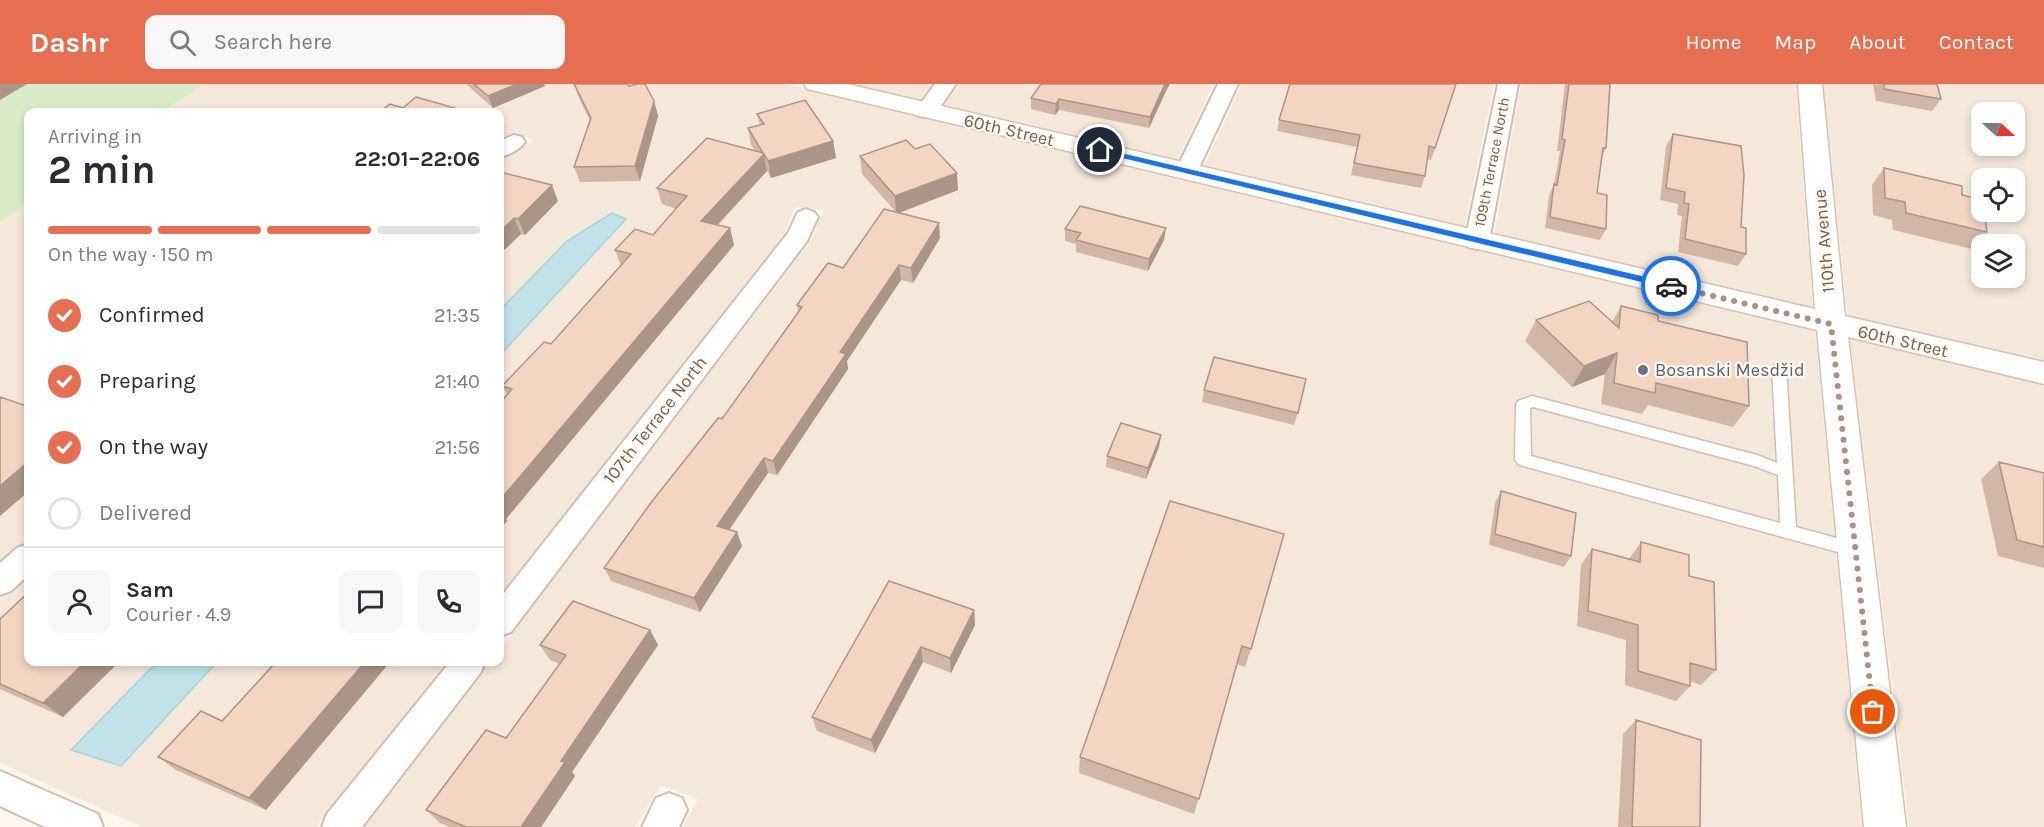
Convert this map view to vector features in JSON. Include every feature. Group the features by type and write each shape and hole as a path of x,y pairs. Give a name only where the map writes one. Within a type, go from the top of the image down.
{"street":[{"name":"60th Street","path":"816,84 2044,373"},
{"path":"926,111 946,84"},
{"path":"1187,170 1228,84"},
{"name":"109th Terrace North","path":"1477,241 1508,84"},
{"name":"110th Avenue","path":"1810,84 1831,324 1886,827"},
{"name":"107th Terrace North","path":"504,617 799,235 806,217"},
{"path":"0,582 24,561"},
{"path":"340,827 466,666"},
{"path":"0,788 85,827"}],"lane":[{"path":"1779,367 1788,532"},
{"path":"1785,472 1757,461 1532,401 1523,405 1523,460 1856,550"}],"shaded area":[{"path":"204,84 785,84 1183,177 1815,330 1862,827 683,827 698,799 661,785 635,827 364,827 487,666 504,666 504,644 812,239 823,210 795,207 785,233 504,590 504,351 625,220 567,241 504,306 504,157 533,141 516,132 504,138 504,108 168,108"},
{"path":"846,84 932,84 919,101"},
{"path":"960,84 1214,84 1177,160 943,107"},
{"path":"1242,84 1494,84 1464,229 1204,166"},
{"path":"1521,84 1796,84 1813,311 1494,236"},
{"path":"1823,84 2044,84 2044,364 1848,319"},
{"path":"24,206 24,543 0,564 0,222"},
{"path":"1850,338 2044,383 2044,827 1909,827"},
{"path":"24,579 24,666 153,666 72,749 121,766 213,666 444,666 316,827 142,827 0,763 0,601"}],"green space":[{"path":"0,84 204,84 168,108 24,108 24,206 0,222"}],"water":[{"path":"612,213 626,219 504,351 504,306 567,241"},
{"path":"153,666 213,666 121,766 71,750"}],"building":[{"path":"474,84 517,84 488,96"},
{"path":"574,84 627,84 629,86 645,84 654,101 635,166 574,167 591,118"},
{"path":"1041,84 1165,84 1150,117 1059,99 1056,104 1031,98"},
{"path":"1290,84 1456,84 1435,148 1429,146 1425,176 1354,163 1360,135 1279,120"},
{"path":"1569,84 1610,84 1606,148 1603,148 1597,193 1607,195 1606,229 1550,217 1554,184 1557,185 1565,140 1562,139"},
{"path":"1884,84 1937,84 1941,99 1884,89"},
{"path":"416,97 455,108 403,108"},
{"path":"805,100 833,141 768,161 764,154 701,221 730,228 504,495 504,398 512,389 504,387 504,384 544,342 551,344 631,254 615,250 635,229 653,235 687,196 657,188 707,138 763,153 748,128 764,124 757,114"},
{"path":"390,104 403,108 384,108"},
{"path":"1673,134 1741,146 1744,175 1741,227 1746,228 1746,254 1685,239 1689,204 1684,203 1685,192 1666,188"},
{"path":"906,140 915,149 930,144 957,173 895,196 860,156"},
{"path":"1884,168 1962,186 1962,195 1971,197 1971,222 1986,222 1987,232 1906,213 1905,202 1885,198"},
{"path":"504,173 552,185 518,219 514,218 504,228"},
{"path":"1080,206 1166,228 1149,259 1076,240 1081,233 1065,229"},
{"path":"884,209 939,223 911,268 899,265 840,352 846,354 773,461 764,458 717,526 737,532 694,598 604,568 650,504 718,418 722,419 802,307 797,305 828,263 843,268"},
{"path":"1589,301 1619,328 1621,306 1658,315 1658,321 1747,342 1749,406 1656,383 1655,393 1614,383 1617,353 1584,366 1536,320"},
{"path":"1214,357 1306,379 1298,413 1204,390"},
{"path":"0,397 24,404 24,465 0,486"},
{"path":"1121,423 1161,435 1148,468 1107,456"},
{"path":"1999,462 2044,473 2044,547 2017,540"},
{"path":"1501,491 1576,513 1571,556 1495,534"},
{"path":"1170,501 1284,534 1251,649 1242,646 1199,799 1080,757"},
{"path":"1641,542 1689,555 1689,576 1714,582 1716,670 1690,663 1690,686 1638,671 1638,625 1588,611 1592,549 1640,562"},
{"path":"889,581 974,610 950,658 921,647 871,740 812,717"},
{"path":"24,597 24,666 81,666 43,703 0,684 0,619"},
{"path":"573,601 650,630 561,761 565,762 521,827 466,827 426,810 486,730 506,738 566,655 540,645"},
{"path":"272,666 362,666 249,798 158,757 201,711 222,721"},
{"path":"1636,720 1701,740 1700,827 1632,827"}],"way so far":[{"path":"1671,286 1831,324 1873,712"}],"place":[{"name":"Bosanski Mesdžid","path":"1643,370"}],"route":[{"path":"1100,150 1671,286"}]}
